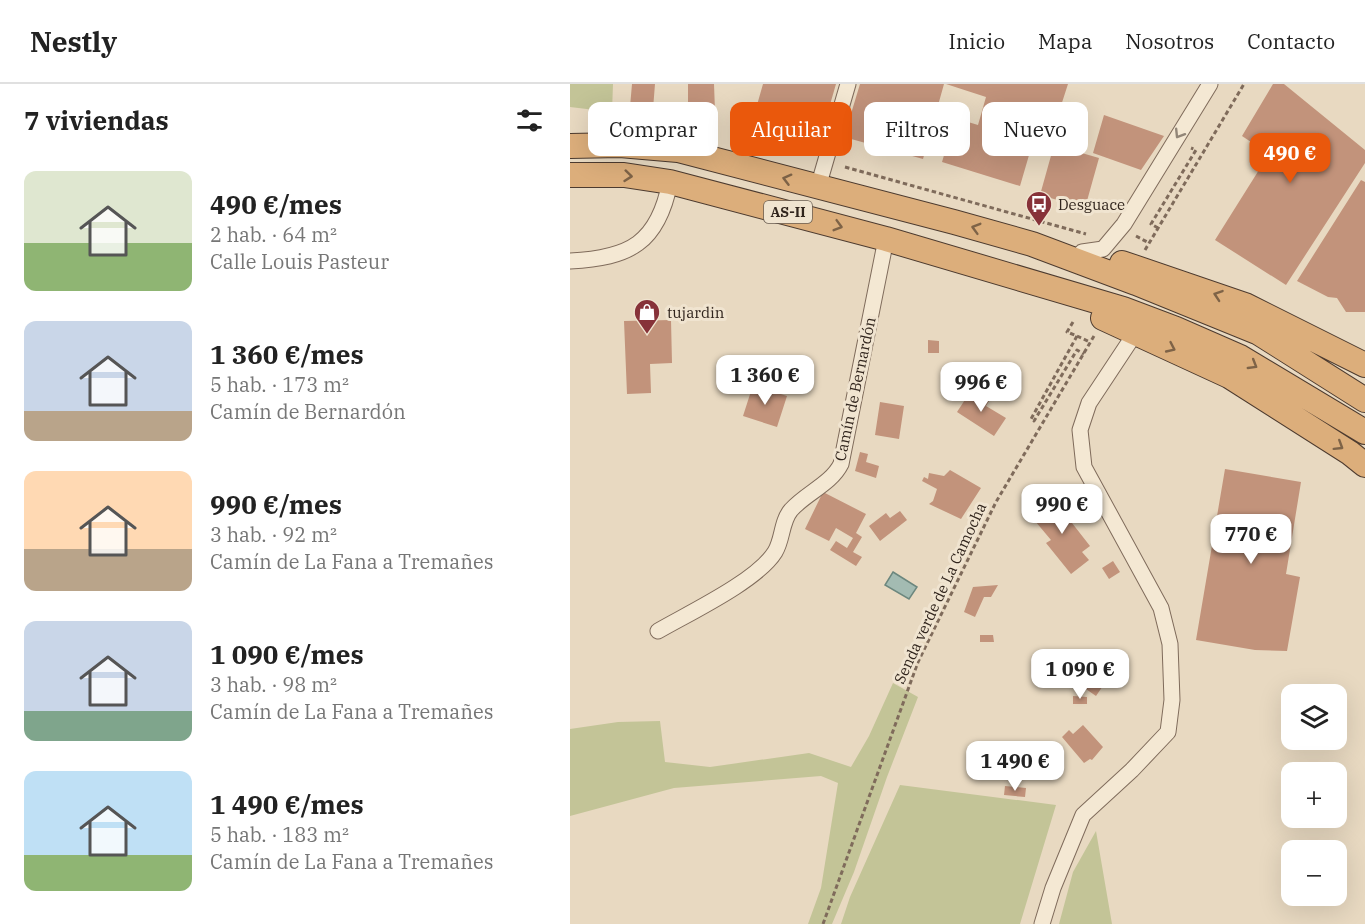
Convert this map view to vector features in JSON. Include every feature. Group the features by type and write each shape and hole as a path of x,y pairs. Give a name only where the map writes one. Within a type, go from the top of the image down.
{"highway":[{"name":"AS-II","path":"570,146 620,145 678,150 1032,244 1259,333 1365,400"},
{"name":"AS-II","path":"570,175 624,175 670,182 886,239 1123,309 1240,357 1365,432"},
{"path":"1032,244 1089,244 1142,268 1245,304 1365,365"},
{"path":"1001,274 1136,332 1229,376 1350,453 1365,465"}],"street":[{"path":"818,187 848,84"},
{"path":"1089,244 1103,249 1124,224 1210,84"},
{"path":"570,261 598,260 624,251 642,241 656,224 665,207 670,182"},
{"name":"Camín de Bernardón","path":"658,631 753,576 774,552 785,519 791,510 836,473 841,464 886,239"},
{"path":"1042,924 1053,888 1083,815 1132,770 1168,732 1172,699 1170,644 1161,608 1084,467 1080,430 1089,403 1136,332"}],"path":[{"path":"1144,252 1244,84"},
{"path":"1158,228 1151,224 1196,150 1190,147"},
{"path":"844,167 1089,244"},
{"path":"1124,224 1136,236 1149,243"},
{"path":"1073,322 1066,332 1090,342"},
{"name":"Senda verde de La Camocha","path":"823,924 918,662 996,502 1097,331"},
{"name":"Senda verde de La Camocha","path":"1077,336 1031,419 1034,421 1077,350 1084,354"}],"green space":[{"path":"570,84 613,84 612,102 588,102 588,109 570,107"},
{"path":"893,683 918,697 854,872 832,924 808,924 821,888 838,783 821,776 674,788 570,816 570,729 618,722 660,721 665,762 710,767 809,753 851,767 869,736"},
{"path":"900,785 1056,805 1020,924 841,924 850,897"},
{"path":"1096,831 1112,924 1059,924 1073,872"}],"shaded area":[{"path":"893,572 917,587 909,599 885,585"}],"building":[{"path":"632,84 655,84 654,102 630,102"},
{"path":"688,84 714,84 715,102 688,102"},
{"path":"763,84 836,84 831,102 758,102"},
{"path":"860,84 944,84 939,102 864,102 864,143 852,139 852,110"},
{"path":"946,84 1068,84 1062,102 985,102 986,97"},
{"path":"1273,84 1284,84 1365,150 1365,163 1286,285 1215,240 1269,154 1242,136"},
{"path":"982,111 982,156 1029,156 1020,186 942,162 944,156 970,156 970,123 978,125"},
{"path":"1104,115 1164,136 1141,170 1093,153"},
{"path":"1088,155 1099,158 1085,208 1040,195 1051,156"},
{"path":"1361,180 1365,182 1365,312 1346,312 1337,298 1328,297 1297,281"},
{"path":"671,320 672,363 650,364 651,393 627,394 624,321"},
{"path":"928,340 939,341 939,353 928,353"},
{"path":"753,385 787,396 777,427 743,416"},
{"path":"972,389 989,401 986,406 1006,418 994,436 957,412"},
{"path":"880,402 904,406 899,439 875,435"},
{"path":"860,452 868,454 866,462 879,466 876,478 855,471"},
{"path":"1225,469 1301,482 1286,574 1300,577 1287,651 1255,650 1196,640"},
{"path":"950,470 981,488 961,519 929,504 933,501 937,489 922,481 924,477 928,479 929,473 944,476"},
{"path":"823,492 866,514 856,533 862,537 853,552 862,557 856,566 830,550 836,541 847,548 853,538 836,528 829,541 805,529"},
{"path":"1053,496 1074,521 1072,523 1090,546 1082,552 1089,560 1071,574 1046,543 1051,540 1030,515"},
{"path":"900,511 907,520 880,541 869,526 886,513 890,518"},
{"path":"1113,561 1120,572 1109,579 1102,568"},
{"path":"998,585 991,597 984,597 975,617 964,612 973,587"},
{"path":"980,635 993,635 994,642 980,642"},
{"path":"1086,660 1094,666 1098,661 1113,671 1096,696 1073,680"},
{"path":"1073,696 1087,697 1087,704 1073,704"},
{"path":"1083,725 1103,747 1092,760 1084,763 1062,737 1069,730 1073,734"},
{"path":"1037,759 1062,761 1061,769 1036,767"},
{"path":"1005,786 1026,788 1025,797 1004,795"}],"place":[{"name":"Desguace","path":"1039,227"},
{"name":"tujardin","path":"647,335"}]}
